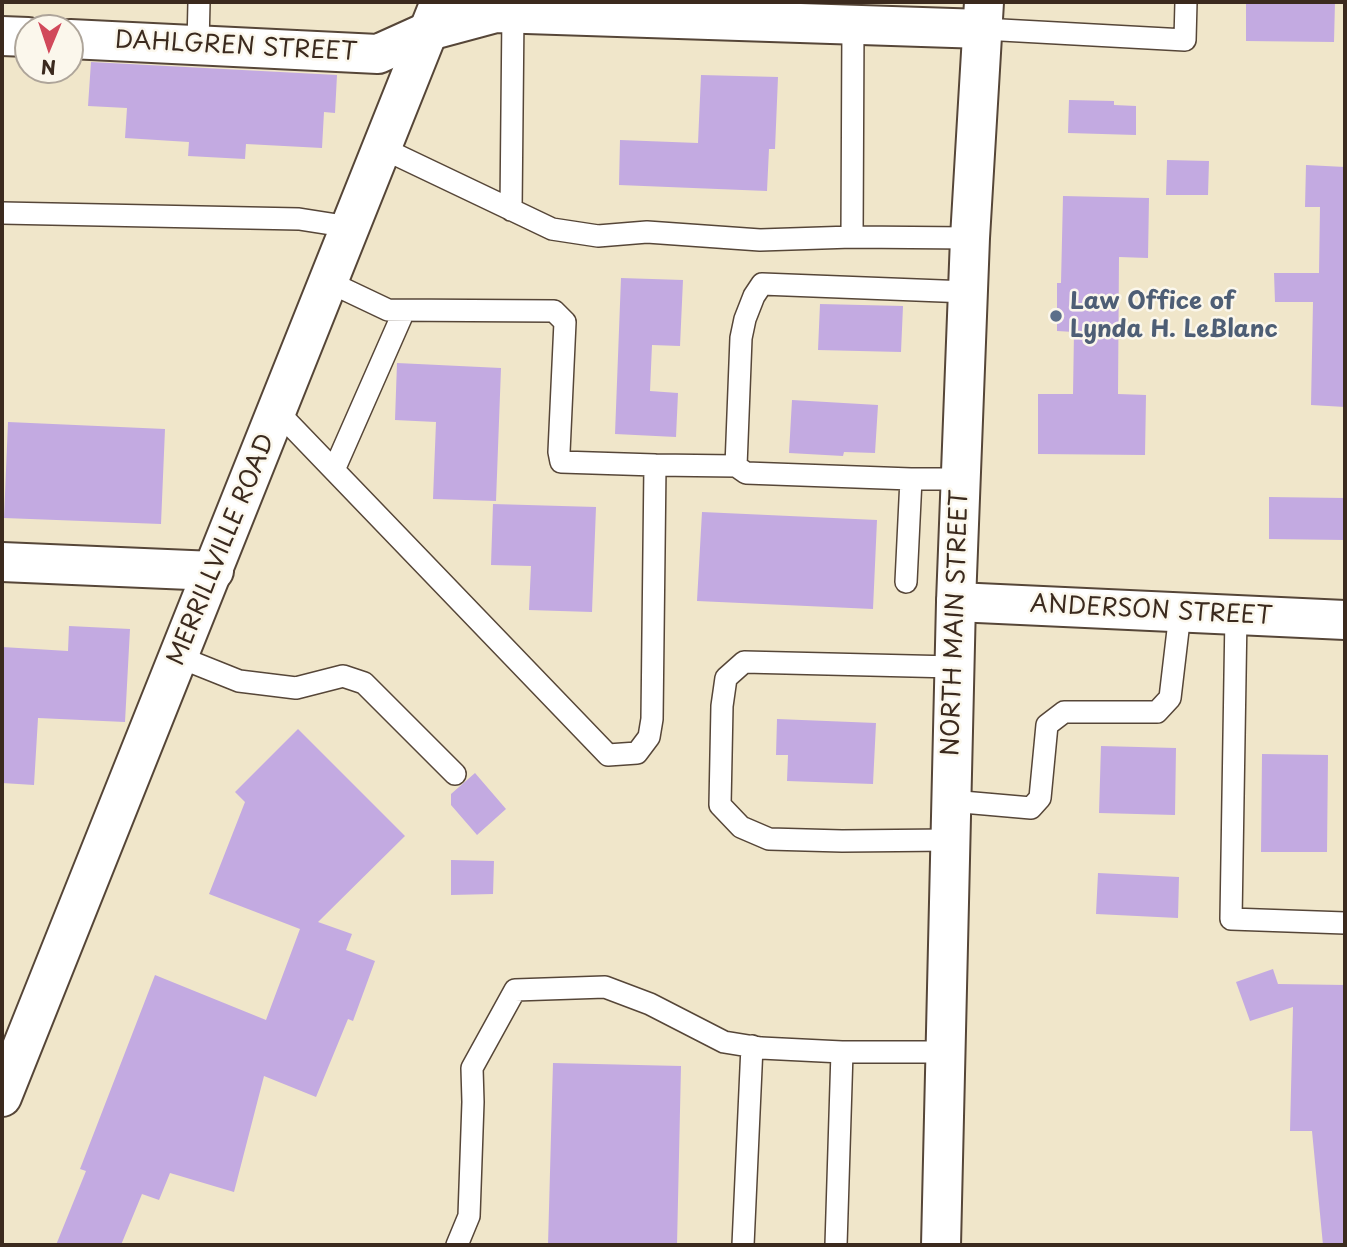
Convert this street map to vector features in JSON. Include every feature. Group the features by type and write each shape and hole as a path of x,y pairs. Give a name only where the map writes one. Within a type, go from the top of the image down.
{"street":[{"name":"DAHLGREN STREET","path":"84,40 378,54 435,16 513,13 853,25 983,15"},
{"name":"NORTH MAIN STREET","path":"941,1245 956,602 970,238 983,15"},
{"name":"MERRILLVILLE ROAD","path":"3,1092 435,16"},
{"path":"2,562 214,571"},
{"name":"ANDERSON STREET","path":"956,602 1345,621"}],"lane":[{"path":"198,45 199,2"},
{"path":"983,15 1185,40 1186,2"},
{"path":"511,210 513,13"},
{"path":"852,237 853,25"},
{"path":"382,148 552,229 598,236 647,232 760,240 852,237 970,238"},
{"path":"2,213 299,219 350,227"},
{"path":"329,282 388,310 554,311 565,322 559,452 561,462 736,466 746,473 961,479"},
{"path":"736,466 741,338 745,319 762,284 968,292"},
{"path":"334,470 404,311"},
{"path":"277,411 608,755 637,753 649,737 653,719 655,465"},
{"path":"906,582 911,479"},
{"path":"951,801 1031,808 1040,798 1047,725 1064,712 1157,712 1170,698 1180,613"},
{"path":"1236,615 1231,919 1345,923"},
{"path":"179,657 239,681 296,688 344,676 364,683 455,774"},
{"path":"951,840 769,839 741,827 720,804 721,718 726,678 744,662 954,667"},
{"path":"457,1245 468,1216 472,1068 515,990 605,987 650,1004 724,1042 842,1052 945,1052"},
{"path":"743,1245 752,1046"},
{"path":"835,1245 842,1052"}],"building":[{"path":"1246,2 1335,2 1334,42 1246,41"},
{"path":"91,62 337,75 335,113 324,112 322,148 246,144 245,159 188,156 189,142 125,138 127,108 88,106"},
{"path":"701,75 778,77 775,149 769,149 767,191 619,185 620,140 698,143"},
{"path":"1069,100 1114,101 1114,105 1136,106 1136,135 1068,133"},
{"path":"1167,160 1209,161 1208,195 1166,195"},
{"path":"1306,165 1345,167 1345,407 1311,405 1313,302 1275,302 1274,273 1319,273 1320,207 1305,207"},
{"path":"1063,196 1149,198 1148,258 1119,257 1118,394 1146,395 1145,455 1038,454 1038,394 1073,394 1074,332 1057,331 1057,283 1061,283"},
{"path":"621,278 683,280 680,346 652,345 650,391 678,393 676,437 615,434"},
{"path":"820,304 903,306 901,352 818,350"},
{"path":"397,363 501,368 496,501 433,499 436,422 395,420"},
{"path":"792,400 878,405 875,453 844,452 843,456 789,453"},
{"path":"8,422 165,429 161,524 4,518"},
{"path":"1269,497 1345,498 1345,540 1269,539"},
{"path":"493,504 596,507 592,612 529,610 531,566 491,565"},
{"path":"702,512 877,520 873,609 697,601"},
{"path":"69,626 130,629 125,722 38,718 34,785 2,783 2,647 68,651"},
{"path":"777,719 876,723 873,784 787,781 788,755 776,755"},
{"path":"298,729 405,836 318,922 352,934 346,950 375,961 353,1021 348,1019 316,1097 264,1076 234,1192 170,1173 159,1200 142,1194 121,1245 56,1245 86,1171 80,1169 155,975 266,1020 300,929 209,894 245,802 235,792"},
{"path":"1101,746 1176,748 1175,815 1099,813"},
{"path":"1262,754 1328,755 1327,852 1261,852"},
{"path":"475,773 506,809 477,835 451,805 451,794"},
{"path":"451,860 494,861 493,894 451,895"},
{"path":"1098,873 1179,877 1178,918 1096,914"},
{"path":"1273,969 1278,984 1345,985 1345,1245 1323,1245 1312,1131 1290,1131 1293,1007 1250,1021 1236,982"},
{"path":"553,1063 681,1066 677,1245 548,1245"}],"place":[{"name":"Law Office of Lynda H. LeBlanc","path":"1056,316"}]}
